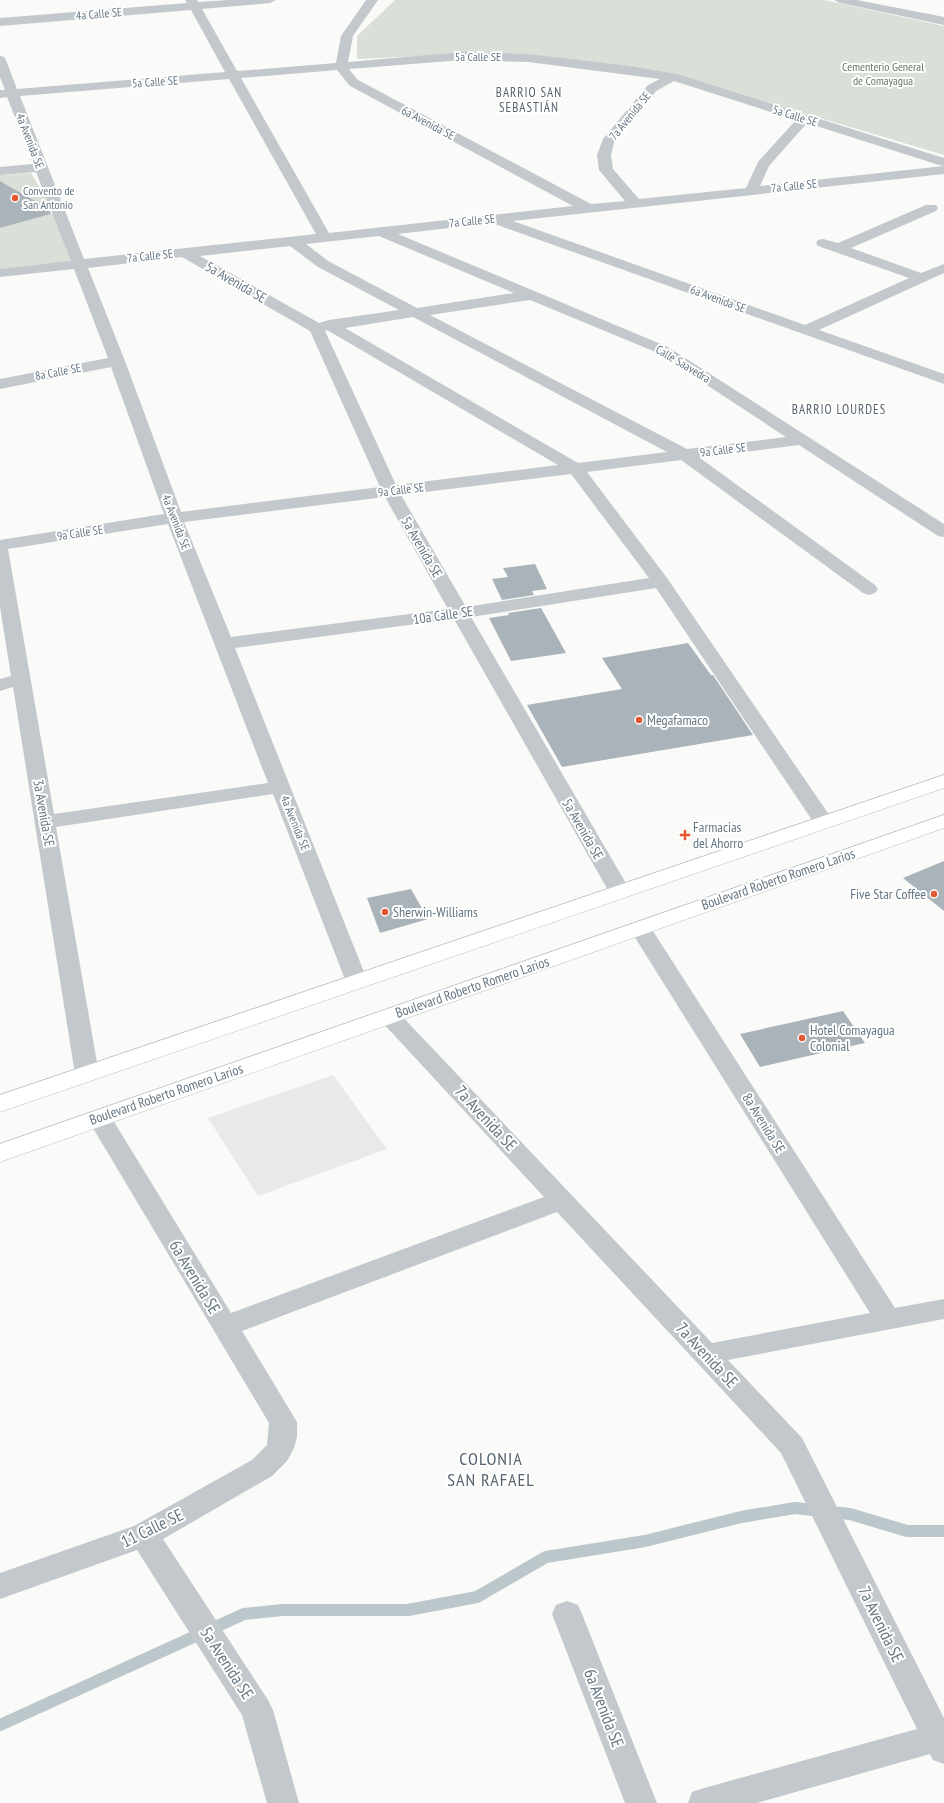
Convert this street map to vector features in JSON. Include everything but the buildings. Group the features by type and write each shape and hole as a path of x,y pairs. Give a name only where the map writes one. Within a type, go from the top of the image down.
{"main road":[{"path":"0,1104 944,781"},
{"name":"Boulevard Roberto Romero Larios","path":"0,1153 944,821"}],"street":[{"name":"4a Calle SE","path":"0,22 192,3 270,0"},
{"path":"341,67 347,36 372,0"},
{"path":"840,0 944,21"},
{"path":"905,0 907,13"},
{"path":"192,3 324,236"},
{"name":"5a Calle SE","path":"6,94 463,56 528,58 630,70 673,77 944,162"},
{"name":"4a Avenida SE","path":"0,60 6,94 41,167 116,361 174,518 358,982"},
{"name":"6a Avenida SE","path":"341,67 354,83 587,208"},
{"name":"7a Avenida SE","path":"635,203 606,170 604,155 608,142 652,88 673,77"},
{"path":"751,190 763,165 804,118"},
{"path":"0,170 41,167"},
{"name":"7a Calle SE","path":"0,272 944,170"},
{"path":"839,248 931,208"},
{"name":"6a Avenida SE","path":"492,218 944,379"},
{"name":"Calle Saavedra","path":"378,231 663,350 944,532"},
{"path":"292,240 323,264 419,313 685,455 869,589"},
{"path":"823,243 922,278"},
{"name":"5a Avenida SE","path":"183,252 322,326 390,491 620,892"},
{"path":"806,330 943,269"},
{"path":"322,326 419,313 532,295"},
{"path":"322,326 575,468 661,582 823,822"},
{"name":"8a Calle SE","path":"0,384 116,361"},
{"name":"9a Calle SE","path":"0,545 174,518 803,440"},
{"name":"3a Avenida SE","path":"0,552 88,1074"},
{"name":"10a Calle SE","path":"224,644 460,613 661,582"},
{"path":"0,685 22,679"},
{"path":"46,822 281,787"},
{"name":"8a Avenida SE","path":"640,928 888,1319"},
{"name":"7a Avenida SE","path":"389,1016 792,1446 942,1741"},
{"name":"6a Avenida SE","path":"99,1118 283,1422 284,1438"},
{"path":"225,1326 562,1200"},
{"path":"706,1354 888,1319 944,1310"},
{"name":"11 Calle SE","path":"0,1586 144,1535 262,1468 277,1455 284,1438"},
{"name":"5a Avenida SE","path":"144,1535 257,1710 283,1803"},
{"name":"6a Avenida SE","path":"567,1614 641,1803"},
{"path":"704,1803 942,1741"}],"shaded area":[{"path":"333,1075 387,1149 258,1196 208,1118"}],"green space":[{"name":"Cementerio General de Comayagua","path":"395,0 824,0 944,26 944,155 666,72 497,53 357,59 357,36"},
{"path":"31,173 55,213 4,183 0,184 0,175"},
{"path":"55,213 71,262 0,270 0,228"}],"waterway":[{"path":"0,1725 244,1614 282,1610 408,1610 477,1597 546,1557 645,1541 741,1517 795,1508 850,1514 907,1531 944,1531"}],"place":[{"name":"Convento de San Antonio","path":"15,198"},
{"name":"Megafamaco","path":"639,720"},
{"name":"Farmacias del Ahorro","path":"685,835"},
{"name":"Five Star Coffee","path":"934,894"},
{"name":"Sherwin-Williams","path":"385,912"},
{"name":"Hotel Comayagua Colonial","path":"802,1038"}],"district":[{"name":"BARRIO SAN SEBASTIÁN","path":"529,100"},
{"name":"BARRIO LOURDES","path":"839,409"},
{"name":"COLONIA SAN RAFAEL","path":"491,1469"}]}
